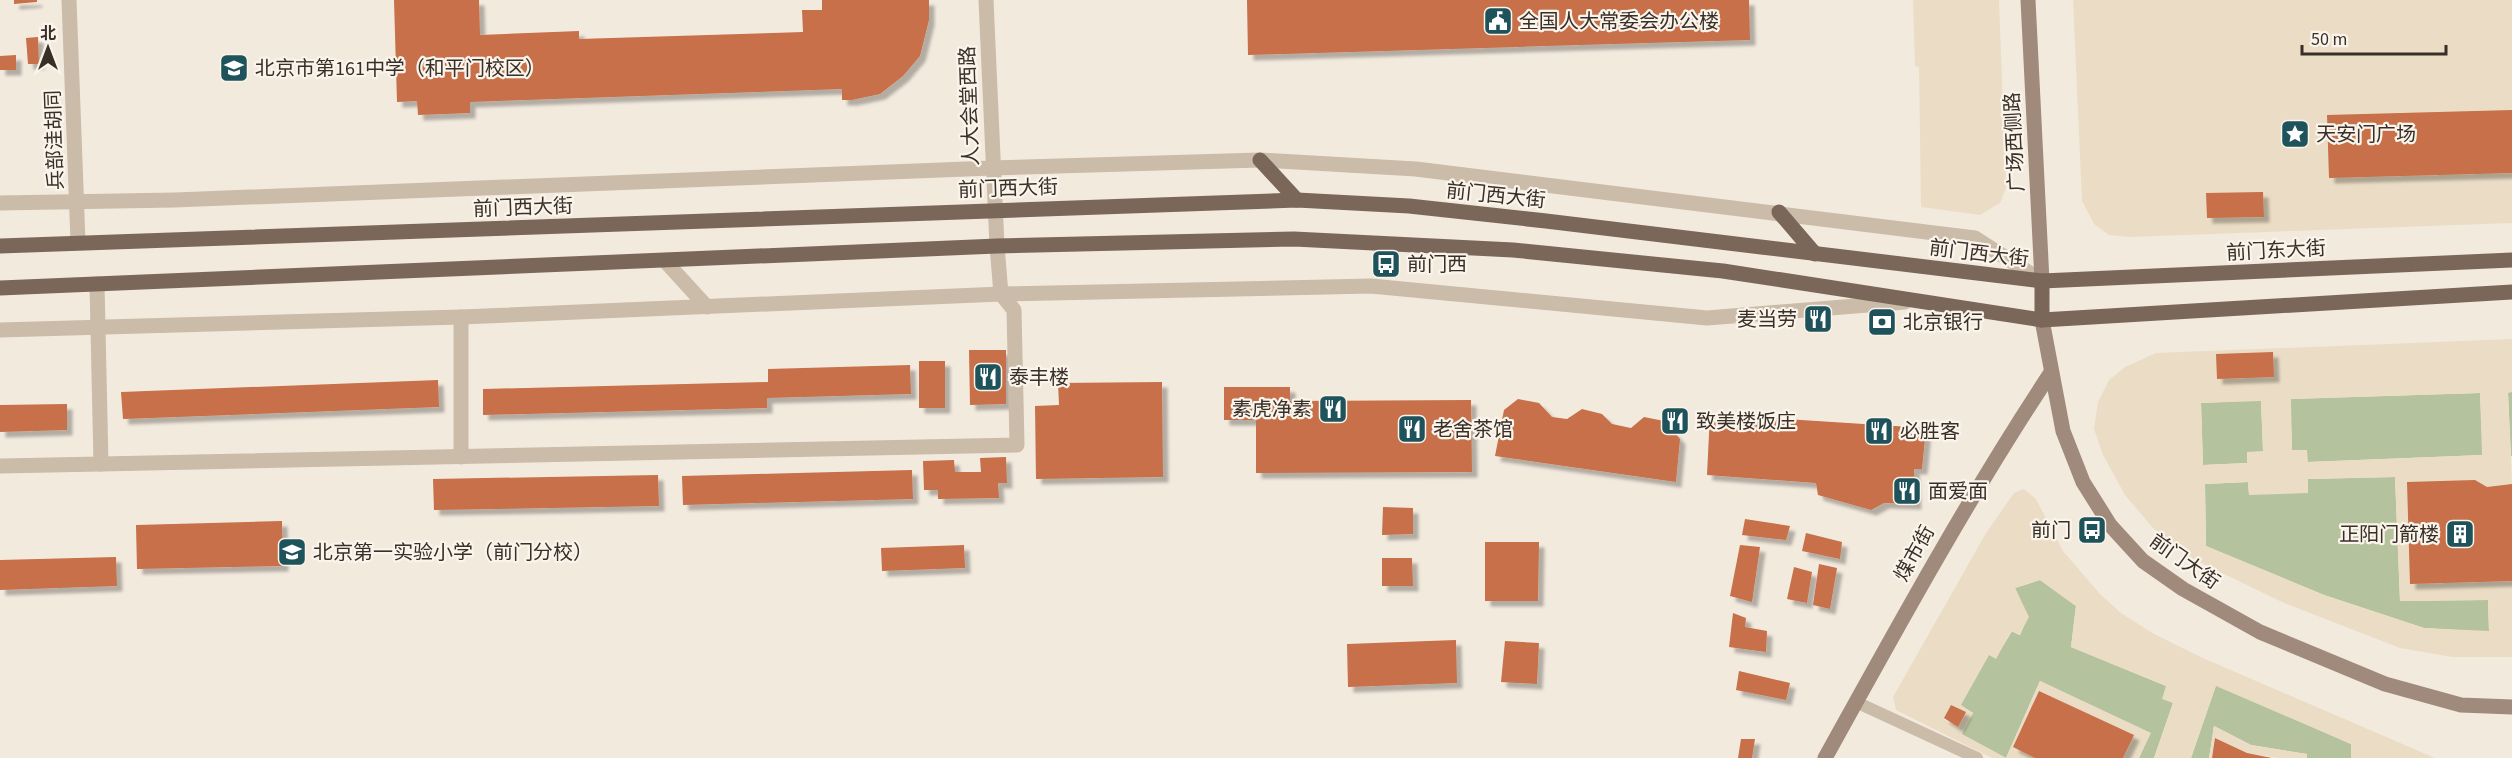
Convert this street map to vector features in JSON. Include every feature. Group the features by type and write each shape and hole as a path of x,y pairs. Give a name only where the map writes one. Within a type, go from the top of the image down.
{"main road":[{"name":"广场西侧路","path":"2028,0 2042,281"},
{"path":"1260,160 1297,200"},
{"name":"前门西大街","path":"0,246 1297,200 1409,206 2042,281"},
{"path":"1779,212 1815,254"},
{"path":"0,288 997,246 1294,239 1513,250 1723,271 1927,300 2042,320 2512,292"},
{"name":"前门东大街","path":"2042,281 2512,260"},
{"path":"2042,281 2042,320"},
{"name":"前门大街","path":"2042,320 2050,374 2067,441 2083,482 2110,525 2143,561 2183,590 2260,632 2385,684 2461,705 2512,707"},
{"name":"煤市街","path":"1825,758 1984,474 2050,374"}],"street":[{"name":"兵部洼胡同","path":"69,0 78,242"},
{"name":"人大会堂西路","path":"986,0 994,209 1001,294"},
{"name":"前门西大街","path":"0,203 503,188 992,168 1260,160 1416,169 1975,238 2042,281"},
{"path":"665,261 707,307"},
{"path":"97,284 101,464"},
{"path":"0,330 98,325 461,317 1001,294 1371,286 1707,318 1927,300"},
{"path":"0,466 1017,445 1014,310 1001,294"},
{"path":"461,317 461,457"},
{"path":"1856,702 1977,758"}],"green space":[{"path":"2508,392 2512,392 2512,456 2511,456"},
{"path":"2480,393 2483,455 2308,462 2292,450 2290,399"},
{"path":"2261,400 2263,451 2248,463 2203,465 2201,403"},
{"path":"2395,477 2400,601 2488,600 2489,632 2424,628 2324,595 2206,546 2205,484 2248,482 2249,494 2308,492 2308,479"},
{"path":"2040,580 2076,606 2071,647 2166,686 2173,703 2154,758 2139,758 2150,733 2040,681 2006,758 1961,734 1973,713 1960,705 1989,654 1996,658 2012,631 2020,635 2028,617 2015,588"},
{"path":"2216,685 2351,744 2351,758 2307,758 2307,754 2251,745 2214,726 2209,758 2191,758"}],"shaded area":[{"path":"1913,0 1999,0 2006,188 2000,203 1980,215 1921,207 1919,67 1915,66"},
{"name":"天安门广场","path":"2073,0 2512,0 2512,223 2129,237 2109,235 2094,224 2082,201"},
{"path":"2512,339 2512,392 2508,393 2512,484 2456,582 2512,581 2512,657 2452,657 2400,648 2284,603 2189,557 2153,528 2125,495 2103,455 2094,429 2098,402 2109,380 2125,367 2156,353","holes":["2480,393 2482,455 2308,462 2307,450 2292,450 2291,399","2261,401 2263,451 2247,452 2247,463 2203,465 2201,403","2395,477 2400,601 2488,600 2489,631 2424,628 2324,595 2206,546 2205,484 2248,482 2249,495 2308,493 2308,479"]},
{"path":"2024,489 2036,499 2063,551 2100,594 2121,613 2154,634 2203,658 2435,758 2351,758 2351,744 2216,686 2191,758 2154,758 2173,703 2162,699 2166,686 2071,647 2076,606 2040,580 2015,588 2029,617 2019,635 2011,631 1996,659 1989,655 1961,705 1973,713 1962,734 2006,758 1992,758 1896,710 1893,697 1986,533 2014,493","holes":["1951,705 1965,712 1958,727 1944,719"]},
{"path":"2040,681 2151,733 2139,758 2123,758 2133,735 2039,691 2013,747 2035,758 2006,758"},
{"path":"2214,726 2251,745 2307,754 2307,758 2279,758 2247,753 2216,738 2212,758 2209,758"}],"building":[{"path":"14,0 37,0 37,2 14,4"},
{"path":"394,0 479,0 480,35 579,31 579,39 803,32 802,10 822,10 822,0 929,0 929,20 920,56 903,76 880,94 852,100 842,100 842,89 470,102 470,113 418,115 417,101 397,102"},
{"name":"全国人大常委会办公楼","path":"1247,0 1749,0 1750,40 1248,55"},
{"path":"38,37 39,64 28,64 26,38"},
{"path":"16,55 16,70 0,70 0,56"},
{"path":"2512,110 2512,173 2329,178 2327,115"},
{"path":"2263,192 2264,217 2207,218 2206,193"},
{"name":"泰丰楼","path":"969,350 1006,350 1006,404 970,405"},
{"path":"2273,352 2274,377 2217,379 2216,354"},
{"path":"919,361 945,361 945,408 919,408"},
{"path":"910,365 911,394 767,398 767,408 483,415 483,389 768,382 768,369"},
{"path":"438,380 439,407 123,419 121,392"},
{"path":"1162,382 1163,477 1036,479 1035,406 1059,405 1058,383"},
{"path":"1224,387 1290,387 1290,401 1471,400 1472,472 1256,473 1256,420 1224,420"},
{"path":"1518,399 1539,403 1552,417 1567,419 1582,409 1602,414 1612,424 1631,428 1644,417 1664,421 1680,439 1676,482 1495,456 1504,410"},
{"path":"67,404 67,430 0,432 0,405"},
{"path":"1710,414 1926,428 1922,469 1914,469 1916,504 1884,503 1871,510 1818,495 1816,483 1707,475"},
{"path":"1006,457 1007,483 998,483 999,498 938,499 938,490 924,490 923,461 954,460 955,472 981,472 980,458"},
{"path":"912,470 913,499 683,505 682,476"},
{"path":"658,475 659,506 434,510 433,479"},
{"name":"正阳门箭楼","path":"2475,480 2487,487 2512,484 2512,581 2410,584 2407,482"},
{"path":"1383,507 1413,508 1413,534 1382,535"},
{"path":"1745,519 1790,526 1786,540 1742,535"},
{"path":"282,521 283,566 137,569 136,525"},
{"path":"1806,533 1842,542 1840,559 1802,551"},
{"path":"1485,542 1539,542 1538,601 1485,601"},
{"path":"964,545 965,568 882,571 881,548"},
{"path":"1740,545 1760,547 1752,602 1730,596"},
{"path":"116,557 117,586 0,590 0,560"},
{"path":"1382,558 1412,558 1413,586 1382,586"},
{"path":"1819,564 1837,568 1830,609 1813,605"},
{"path":"1794,567 1812,572 1807,603 1787,599"},
{"path":"1733,613 1746,618 1745,627 1767,631 1766,652 1729,647"},
{"path":"1456,640 1457,683 1348,687 1347,644"},
{"path":"1505,641 1539,643 1537,684 1501,682"},
{"path":"1739,671 1790,683 1786,700 1736,690"},
{"path":"2039,691 2134,735 2123,758 2035,758 2013,747"},
{"path":"1951,705 1966,712 1958,727 1944,718"},
{"path":"2215,738 2247,753 2272,758 2212,758"},
{"path":"1741,739 1755,739 1752,758 1738,758"}],"place":[{"name":"全国人大常委会办公楼","path":"1498,21"},
{"name":"北京市第161中学（和平门校区）","path":"234,68"},
{"name":"天安门广场","path":"2295,134"},
{"name":"前门西","path":"1386,264"},
{"name":"麦当劳","path":"1818,319"},
{"name":"北京银行","path":"1882,322"},
{"name":"泰丰楼","path":"988,377"},
{"name":"素虎净素","path":"1333,409"},
{"name":"致美楼饭庄","path":"1675,421"},
{"name":"老舍茶馆","path":"1412,429"},
{"name":"必胜客","path":"1879,431"},
{"name":"面爱面","path":"1907,491"},
{"name":"前门","path":"2092,530"},
{"name":"正阳门箭楼","path":"2460,534"},
{"name":"北京第一实验小学（前门分校）","path":"292,552"}]}
